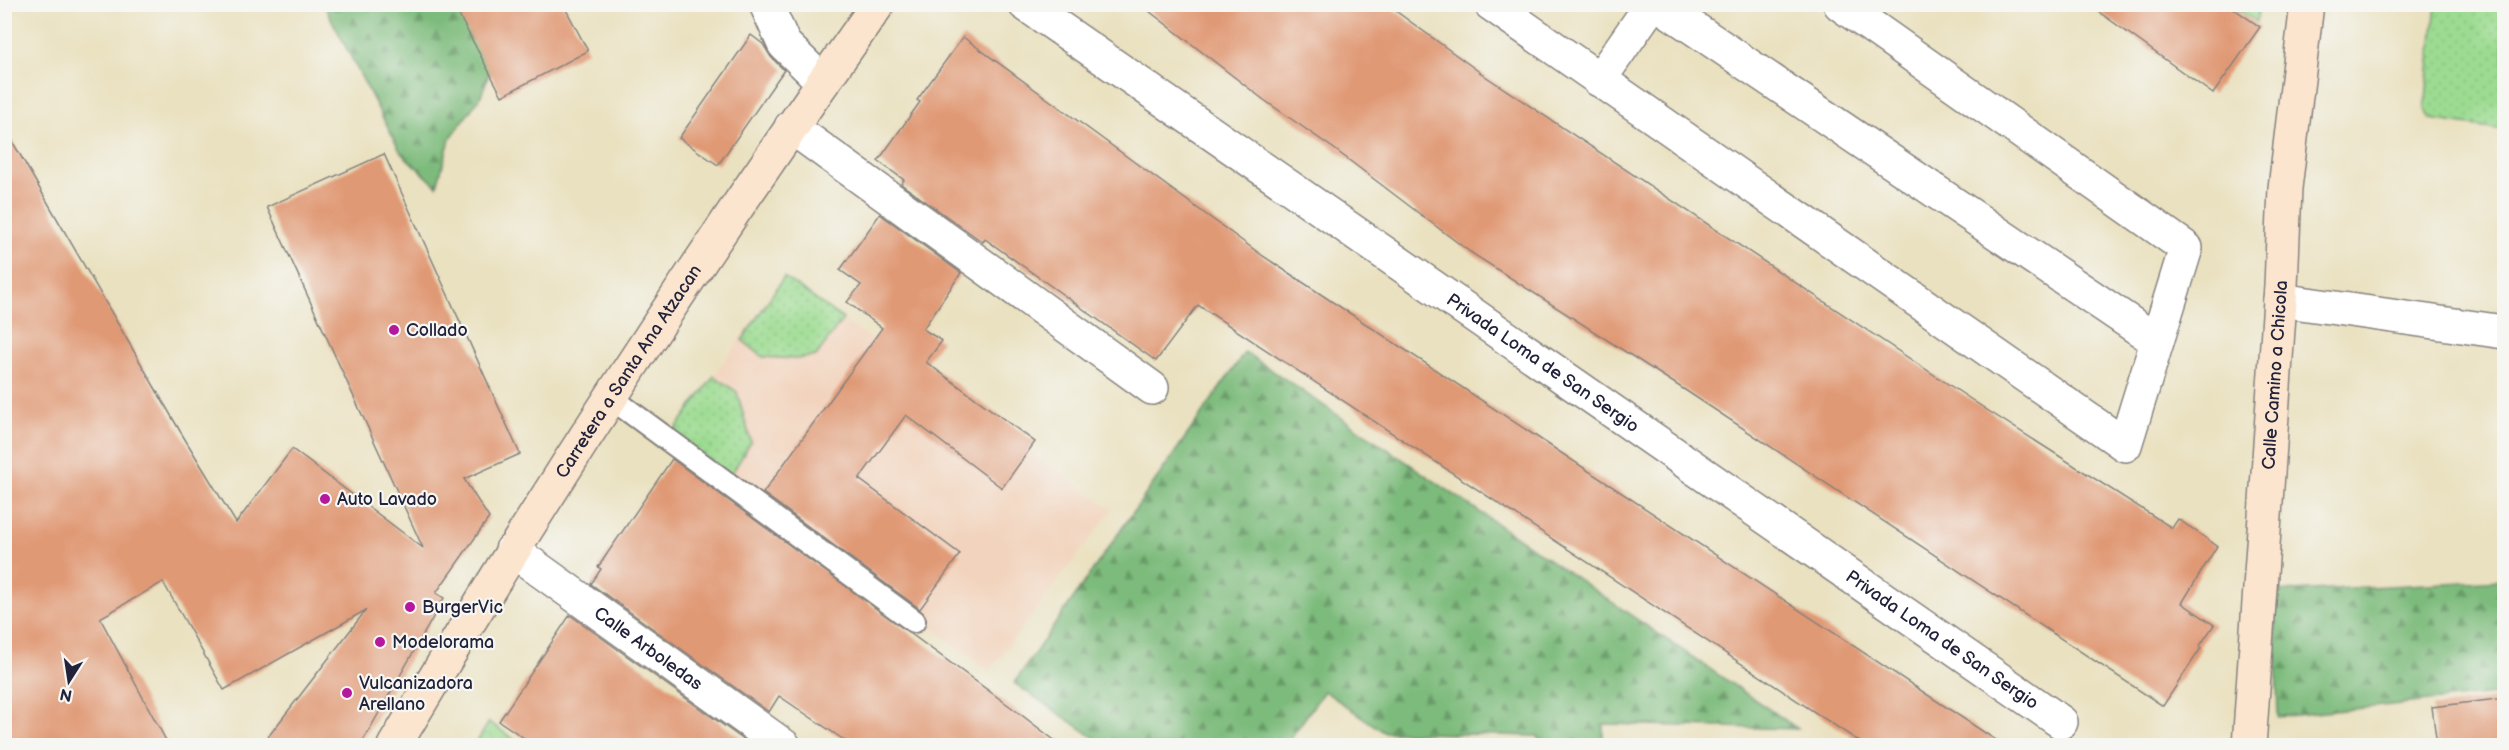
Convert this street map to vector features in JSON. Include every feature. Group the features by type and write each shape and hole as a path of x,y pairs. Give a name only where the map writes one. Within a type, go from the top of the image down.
{"street":[{"path":"766,4 784,44 823,82"},
{"name":"Carretera a Santa Ana Atzacan","path":"394,746 512,550 610,397 791,127 878,4"},
{"name":"Privada Loma de San Sergio","path":"1024,4 2061,722"},
{"path":"1491,4 2125,445 2186,248 1840,4"},
{"path":"1599,80 1652,4"},
{"path":"1658,4 2157,341"},
{"name":"Calle Camino a Chicola","path":"2249,746 2286,188 2307,4"},
{"path":"791,127 1152,388"},
{"path":"2280,300 2505,332"},
{"name":"Calle Arboledas","path":"512,550 781,745"}],"lane":[{"path":"610,397 914,621"}],"shaded area":[{"path":"784,277 1112,510 989,671 672,434"}],"green space":[{"path":"324,5 521,5 508,20 481,96 450,139 437,186 401,153"},
{"path":"2232,5 2259,5 2257,22"},
{"path":"2436,5 2476,5 2504,9 2504,130 2431,119 2425,109"},
{"path":"784,277 843,319 816,356 796,359 763,357 742,340"},
{"path":"1245,352 1798,729 1603,724 1603,745 1539,745 1538,736 1384,732 1324,691 1286,745 1105,745 1014,683"},
{"path":"714,376 737,392 751,442 731,475 672,434"},
{"path":"2504,580 2504,693 2278,717 2274,592"},
{"path":"489,722 522,745 475,745"}],"building":[{"path":"453,4 563,4 588,51 502,96"},
{"path":"1140,4 1386,4 1485,76 1987,410 2172,528 2178,519 2217,546 2182,603 2214,625 2199,647 2201,648 2163,706 1688,392 1470,252 1333,148 1264,100"},
{"path":"2088,4 2227,4 2260,27 2213,94"},
{"path":"751,35 763,44 771,57 784,70 718,165 679,138"},
{"path":"963,37 1263,256 2005,746 1866,746 1198,305 1156,361 985,239 983,242 901,184 904,180 878,161 920,102 917,100"},
{"path":"4,127 180,431 236,523 292,449 423,548 267,207 384,154 520,454 464,479 489,518 436,593 444,598 360,746 261,746 366,610 224,690 163,582 100,618 169,746 4,746"},
{"path":"880,214 961,273 923,329 942,341 926,362 1035,442 1002,488 906,415 859,479 960,554 920,609 763,493 882,328 847,302 861,285 840,270"},
{"path":"672,459 1062,746 853,746 779,696 769,712 591,584 601,569 598,567"},
{"path":"570,615 748,743 746,746 536,746 499,721"},
{"path":"2505,698 2505,746 2437,746 2432,707"}],"place":[{"name":"Collado","path":"394,330"},
{"name":"Auto Lavado","path":"325,499"},
{"name":"BurgerVic","path":"410,607"},
{"name":"Modelorama","path":"380,642"},
{"name":"Vulcanizadora Arellano","path":"347,693"}]}
